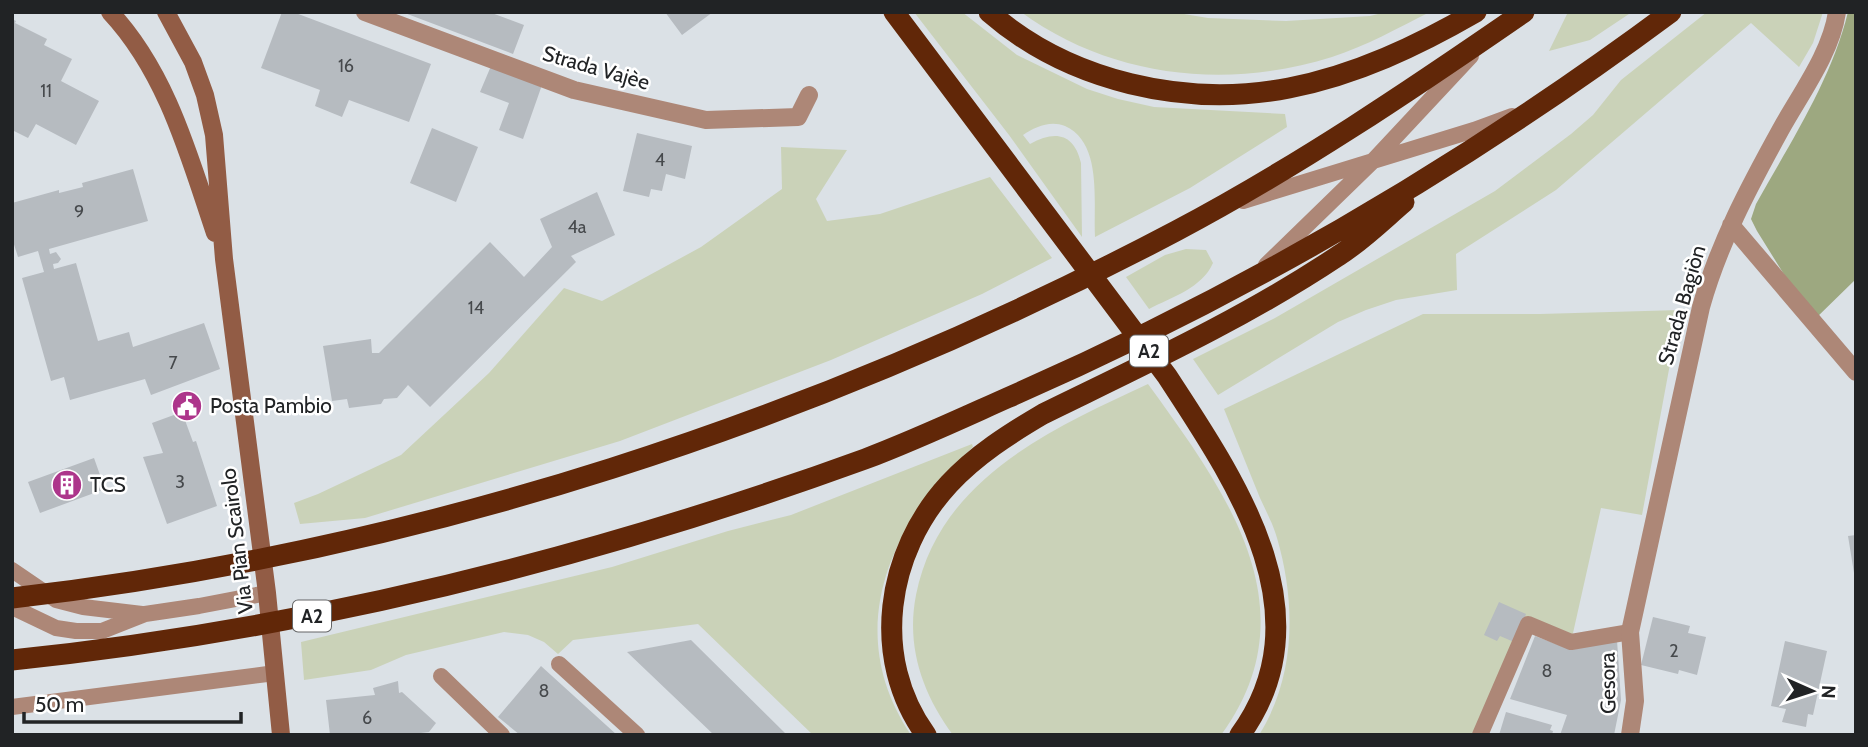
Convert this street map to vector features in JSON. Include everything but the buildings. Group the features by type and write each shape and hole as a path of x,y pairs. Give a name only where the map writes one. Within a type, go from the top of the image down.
{"highway":[{"name":"A2","path":"894,12 1167,376 1207,436 1245,503 1264,551 1276,613 1274,650 1265,687 1250,721 1240,735"},
{"path":"989,12 1026,40 1063,60 1101,75 1135,86 1212,94 1262,92 1325,79 1416,45 1476,12"},
{"name":"A2","path":"12,660 288,621 495,574 607,543 868,458 1096,359 1223,295 1331,234 1463,154 1558,92 1671,12"},
{"path":"13,604 282,555 432,521 587,477 795,406 936,348 1046,297 1184,226 1343,133 1519,16"},
{"name":"A2","path":"926,735 906,703 898,680 892,652 891,622 902,561 915,534 947,486 991,446 1042,414 1229,320 1341,254 1463,154"}],"main road":[{"name":"Via Pian Scairolo","path":"110,12 163,88 224,259"},
{"name":"Via Pian Scairolo","path":"166,12 193,62 205,95 214,135 224,259 267,593 281,735"}],"street":[{"name":"Strada Vajèe","path":"365,12 574,89 706,120 798,117 809,95"},
{"name":"Strada Bagiòn","path":"1630,632 1701,307 1717,257 1731,225 1828,43 1837,12"},
{"path":"1731,225 1856,372"},
{"name":"Gesora","path":"1630,632 1635,701 1630,735"}],"lane":[{"path":"1223,295 1263,268 1371,163 1473,54 1519,16"},
{"path":"1184,226 1273,191 1474,130 1513,115 1558,92"},
{"path":"12,570 56,600 83,607 145,614"},
{"path":"13,604 56,628 102,631 145,614 267,593"},
{"path":"1480,735 1528,624 1572,642 1630,632"},
{"path":"559,664 637,735"},
{"path":"12,707 275,673"},
{"path":"441,676 502,735"}],"green space":[{"path":"914,12 962,12 1017,55 1087,89 1118,99 1154,107 1285,114 1287,127 1190,188 1095,237 1094,175 1085,146 1077,134 1059,124 1033,129 1023,135 1030,144 1048,137 1062,137 1074,145 1078,153 1081,163 1082,237 1009,135"},
{"path":"1021,12 1172,12 1208,18 1286,21 1370,16 1386,12 1430,12 1370,42 1332,57 1252,73 1212,75 1171,72 1093,52 1056,34"},
{"path":"1568,12 1632,12 1590,40 1549,51"},
{"path":"1707,12 1823,12 1813,43 1799,67 1751,23 1556,190 1456,254 1457,290 1396,300 1338,322 1218,395 1193,359 1275,318 1495,191 1571,134 1593,115 1621,80"},
{"path":"1848,12 1856,12 1856,279 1813,321 1751,219 1756,204 1820,87 1841,38"},
{"path":"781,147 847,150 816,199 827,221 880,214 990,177 1052,258 982,294 831,360 620,441 365,518 300,524 294,503 401,455 489,373 564,288 602,301 701,247 782,189"},
{"path":"1186,249 1206,250 1213,263 1208,272 1185,291 1149,309 1126,277 1165,255"},
{"path":"1680,310 1642,515 1601,508 1571,642 1528,625 1480,735 1259,735 1271,712 1286,664 1289,639 1287,588 1275,533 1224,409 1423,314"},
{"path":"1148,384 1205,465 1229,508 1248,551 1259,596 1260,641 1248,688 1221,735 953,735 925,686 915,651 913,632 916,595 929,554 948,519 974,489 1004,463 1038,440"},
{"path":"972,444 973,447 918,509 898,544 885,580 878,618 879,657 890,696 911,735 813,735 698,624 573,640 558,654 544,642 528,635 504,632 406,655 371,670 304,680 301,642 612,567 728,531 791,515"}],"place":[{"name":"Posta Pambio","path":"187,406"},
{"name":"TCS","path":"67,485"}]}
